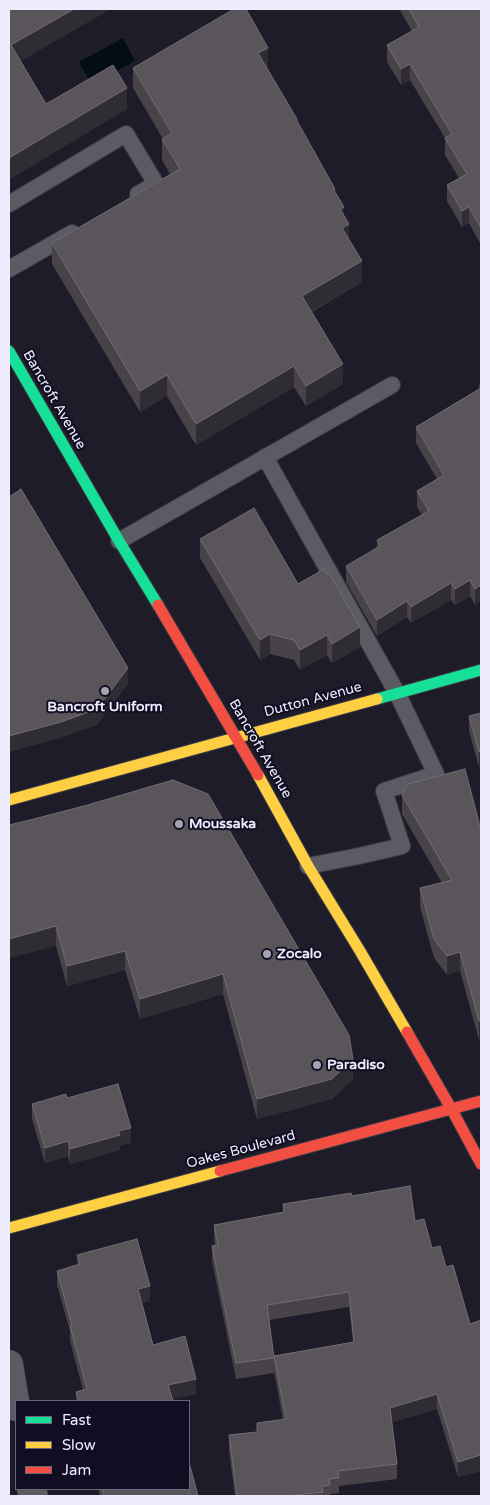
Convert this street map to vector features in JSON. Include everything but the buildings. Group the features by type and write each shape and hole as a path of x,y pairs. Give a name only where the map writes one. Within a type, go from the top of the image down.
{"street":[{"name":"Bancroft Avenue","path":"9,351 236,737 308,866 360,951 481,1164"},
{"name":"Dutton Avenue","path":"9,800 481,670"},
{"name":"Oakes Boulevard","path":"9,1228 481,1101"},
{"path":"9,1364 15,1401"}],"lane":[{"path":"9,204 126,134 156,184 121,204"},
{"path":"9,269 87,224"},
{"path":"119,541 392,385"},
{"path":"265,457 397,693 436,774 384,791 402,846 308,866"}],"shaded area":[{"path":"123,38 135,61 92,85 79,62"}],"traffic: fast":[{"path":"9,351 158,605"},
{"path":"377,699 481,670"}],"traffic: slow":[{"path":"9,800 377,699"},
{"path":"258,775 308,866 407,1032"},
{"path":"9,1228 220,1171"}],"traffic: jam":[{"path":"158,605 258,775"},
{"path":"407,1032 481,1164"},
{"path":"220,1171 481,1101"}],"place":[{"name":"Bancroft Uniform","path":"105,691"},
{"name":"Moussaka","path":"179,824"},
{"name":"Zocalo","path":"267,954"},
{"name":"Paradiso","path":"317,1065"}]}
